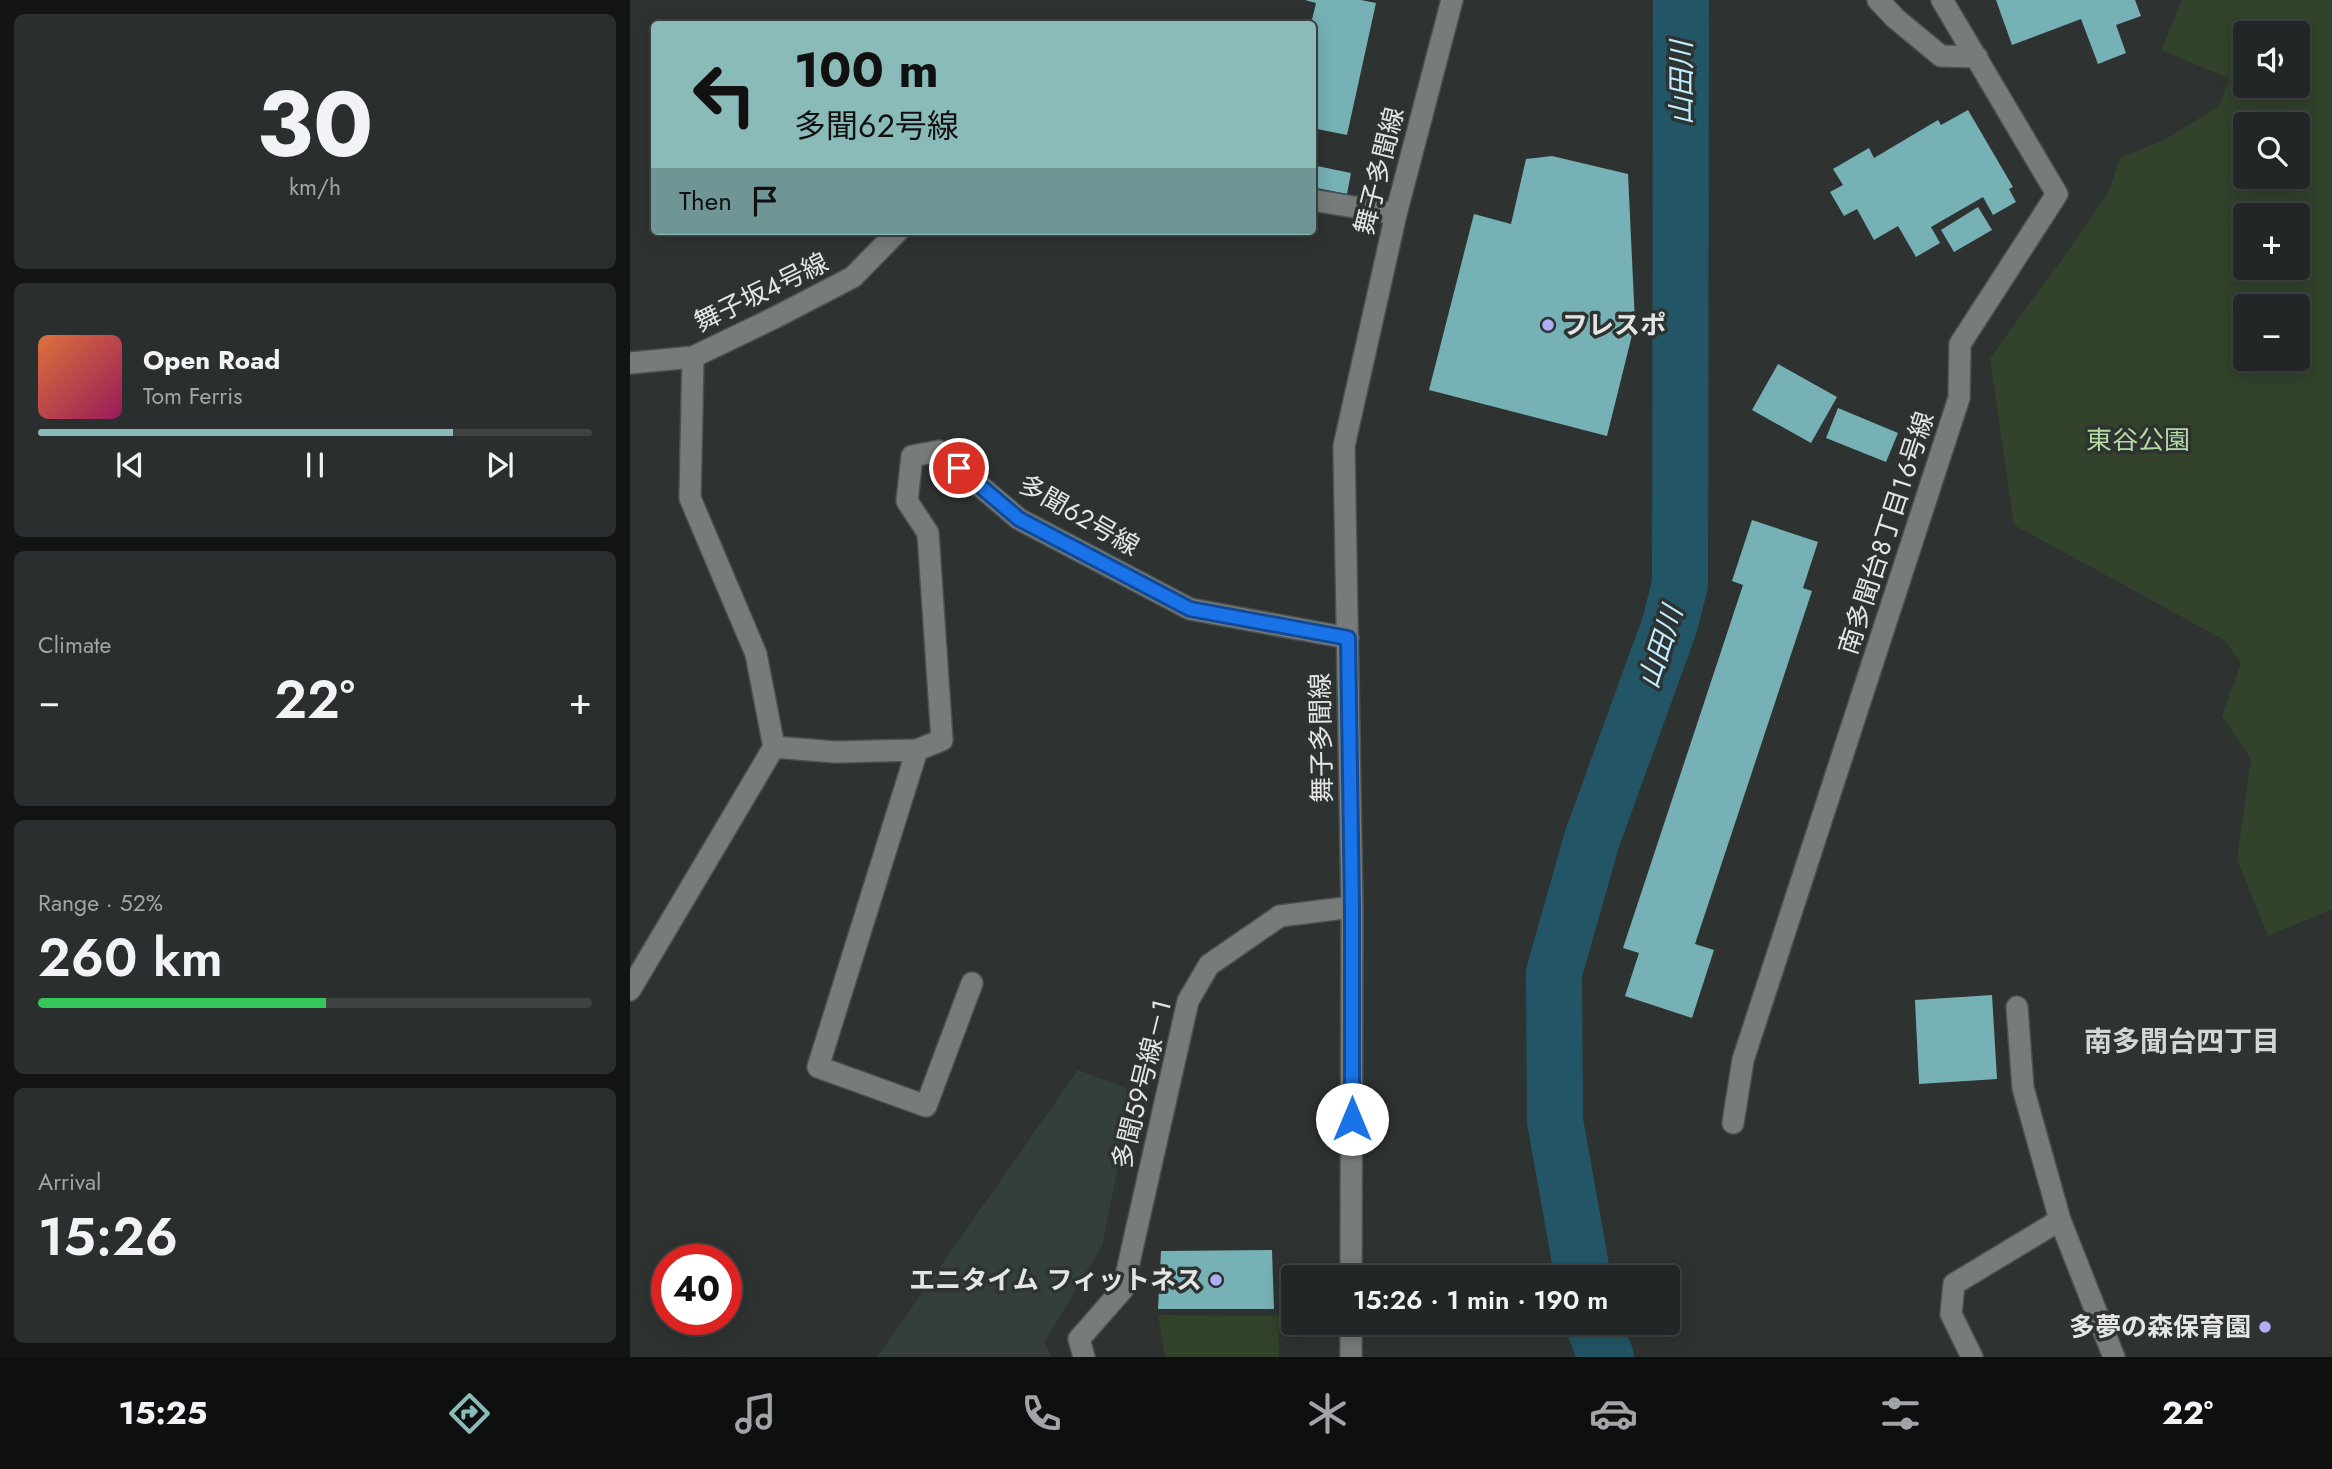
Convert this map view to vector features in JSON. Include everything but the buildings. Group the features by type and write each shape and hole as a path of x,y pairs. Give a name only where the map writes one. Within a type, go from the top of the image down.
{"street":[{"name":"舞子多聞線","path":"1352,1265 1352,907 1344,446 1396,214 1452,0"},
{"path":"1878,0 1895,18 1941,56 1977,57"},
{"name":"南多聞台８丁目１６号線","path":"1732,1123 1743,1060 1959,398 1960,344 2057,194 1942,0"},
{"path":"1316,201 1396,214"},
{"name":"舞子坂４号線","path":"630,363 693,357 853,277 894,235"},
{"path":"630,990 774,747 756,654 690,498 693,357"},
{"name":"多聞６２号線","path":"917,750 942,740 928,533 907,501 912,456 939,451 1019,519 1190,609 1348,638"},
{"path":"774,747 835,752 917,750 818,1067 926,1106 972,982"},
{"name":"多聞５９号線－１","path":"1084,1357 1079,1339 1123,1289 1188,1001 1209,965 1280,916 1352,907"},
{"path":"2017,1007 2023,1088 2060,1220 2113,1357"},
{"path":"1972,1357 1951,1314 1954,1284 2060,1220"},
{"path":"1351,1335 1351,1357"}],"shaded area":[{"path":"1078,1070 1133,1091 1102,1246 1045,1341 1051,1357 877,1357"}],"green space":[{"name":"東谷公園","path":"2182,0 2332,0 2332,909 2268,936 2237,860 2251,759 2222,716 2241,663 2224,640 2014,525 1990,358 2109,191 2120,158 2166,139 2219,106 2229,78 2161,50"},
{"path":"1158,1315 1279,1316 1279,1357 1165,1357"}],"waterway":[{"name":"山田川","path":"1581,1265 1555,1121 1554,973 1592,839 1670,624 1680,584 1681,0"},
{"name":"山田川","path":"1598,1335 1606,1357"}],"place":[{"name":"フレスポ","path":"1548,325"},
{"name":"エニタイム フィットネス","path":"1216,1280"},
{"name":"多夢の森保育園","path":"2265,1327"}],"district":[{"name":"南多聞台四丁目","path":"2182,1041"}],"route":[{"path":"959,468 1019,519 1190,609 1348,638 1352,1119"}]}
